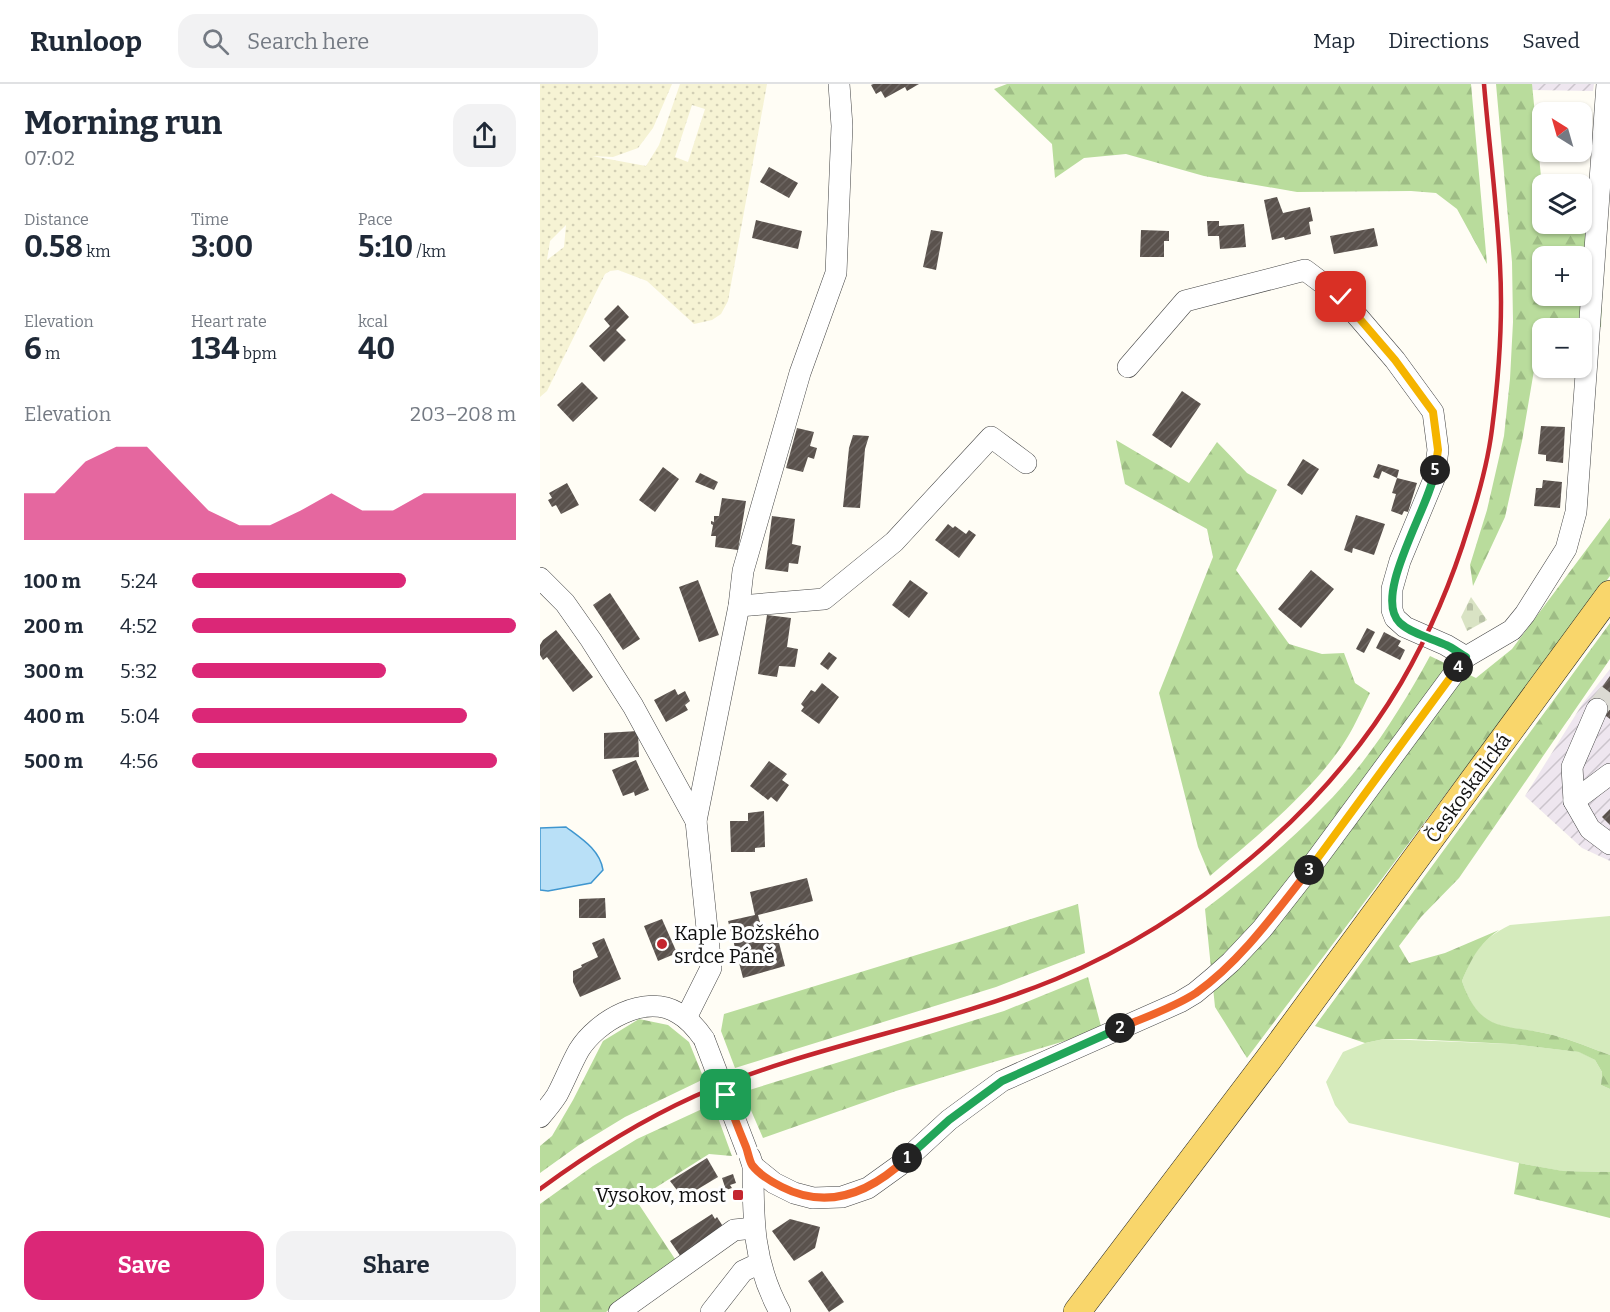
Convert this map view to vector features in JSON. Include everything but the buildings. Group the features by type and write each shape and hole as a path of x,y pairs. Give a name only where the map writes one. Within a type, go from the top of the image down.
{"main road":[{"name":"Českoskalická","path":"1077,1312 1325,983 1610,594"}],"street":[{"path":"686,1018 711,968 696,821 739,606 743,571 800,373 836,273 842,126 839,84"},
{"path":"750,1158 774,1183 813,1198 842,1197 868,1188 900,1165 949,1120 1002,1081 1180,1002 1195,993 1231,962 1269,920 1466,657 1512,630 1526,614 1566,549 1576,512 1605,168 1607,84"},
{"path":"1128,368 1185,301 1305,270 1341,297 1395,360 1433,412 1438,450 1434,479 1400,561 1392,589 1392,610 1395,618 1405,627 1446,645 1466,657"},
{"path":"739,606 824,599 894,542 991,437 1026,463"},
{"path":"540,578 565,603 603,659 639,717 696,821"},
{"path":"1603,714 1572,767 1574,801 1590,830 1610,844"},
{"path":"1574,801 1610,774"},
{"path":"540,1117 556,1096 580,1049 597,1028 611,1019 640,1008 667,1008 686,1018 704,1039 750,1158 754,1228 760,1263 772,1298 780,1312"},
{"path":"619,1312 734,1230 754,1228"},
{"path":"711,1312 743,1271 760,1263"}],"shaded area":[{"path":"540,84 672,84 653,128 638,148 613,157 592,156 646,166 659,145 680,84 767,84 728,301 721,314 712,320 694,324 647,281 618,270 610,271 605,274 547,391 540,397","holes":["692,105 705,109 688,162 675,157","566,225 564,247 547,260 550,241"]},
{"path":"1532,84 1594,84 1593,91 1532,90"},
{"path":"1610,669 1610,861 1582,848 1525,796 1583,703"}],"green space":[{"path":"1007,84 1471,84 1487,264 1457,209 1436,193 1411,191 1297,192 1204,176 1126,154 1084,158 1055,178 1052,144 994,89"},
{"path":"1496,84 1532,84 1532,162 1540,162 1541,174 1532,174 1532,234 1592,234 1592,217 1605,220 1601,327 1592,327 1592,318 1532,318 1533,378 1522,441 1505,517 1473,586 1470,565 1487,510 1504,436 1513,322 1512,262"},
{"path":"1116,440 1189,483 1217,442 1247,473 1277,490 1236,570 1289,644 1322,654 1344,653 1355,683 1370,693 1346,740 1313,782 1245,847 1210,876 1198,847 1159,693 1213,557 1207,529 1125,484"},
{"path":"1610,518 1610,576 1247,1058 1215,1007 1205,909 1280,848 1338,791 1382,736 1430,656 1476,678 1512,649"},
{"path":"1471,597 1487,620 1467,631 1461,617"},
{"path":"1610,623 1610,659 1459,878 1421,917 1399,946 1409,963 1445,953 1499,930 1476,952 1462,981 1469,999 1478,1011 1497,1024 1553,1035 1610,1055 1610,1089 1601,1085 1602,1072 1595,1060 1579,1052 1511,1044 1411,1039 1384,1039 1365,1043 1315,1026"},
{"path":"1078,904 1085,953 996,987 735,1068 721,1031 724,1014"},
{"path":"1610,916 1610,1055 1553,1035 1497,1024 1487,1020 1469,999 1462,981 1475,954 1492,936 1510,925"},
{"path":"1088,977 1102,1030 896,1091 763,1138 743,1092 1004,1011"},
{"path":"639,1019 668,1025 689,1042 704,1079 625,1117 579,1145 540,1173 540,1146 552,1136 603,1041"},
{"path":"1384,1039 1511,1044 1580,1052 1595,1060 1602,1072 1601,1085 1610,1089 1610,1172 1562,1171 1519,1163 1349,1123 1335,1105 1326,1082 1343,1052 1365,1043"},
{"path":"713,1104 732,1156 709,1154 636,1200 677,1262 606,1312 540,1312 540,1204 593,1166 637,1139"},
{"path":"1519,1163 1563,1171 1610,1172 1610,1218 1514,1194"}],"water":[{"path":"566,827 594,851 603,870 591,883 548,891 540,890 540,828"}],"tunnel":[{"path":"1597,709 1610,692"}],"railway":[{"path":"540,1189 615,1138 695,1096 784,1063 1012,996 1056,979 1107,955 1157,927 1205,894 1251,858 1295,818 1335,775 1370,730 1401,683 1440,606 1473,513 1486,465 1497,388 1501,306 1497,219 1484,84"}],"place":[{"name":"Kaple Božského srdce Páně","path":"662,944"},
{"name":"Vysokov, most","path":"738,1195"}],"route":[{"path":"726,1095 753,1166 774,1183 813,1198 842,1197 868,1188 900,1165 949,1120 1002,1081 1180,1002 1195,993 1231,962 1262,929 1313,864 1466,657 1446,645 1405,627 1395,618 1392,610 1392,589 1400,561 1434,479 1438,450 1433,412 1395,360 1341,297"}]}
